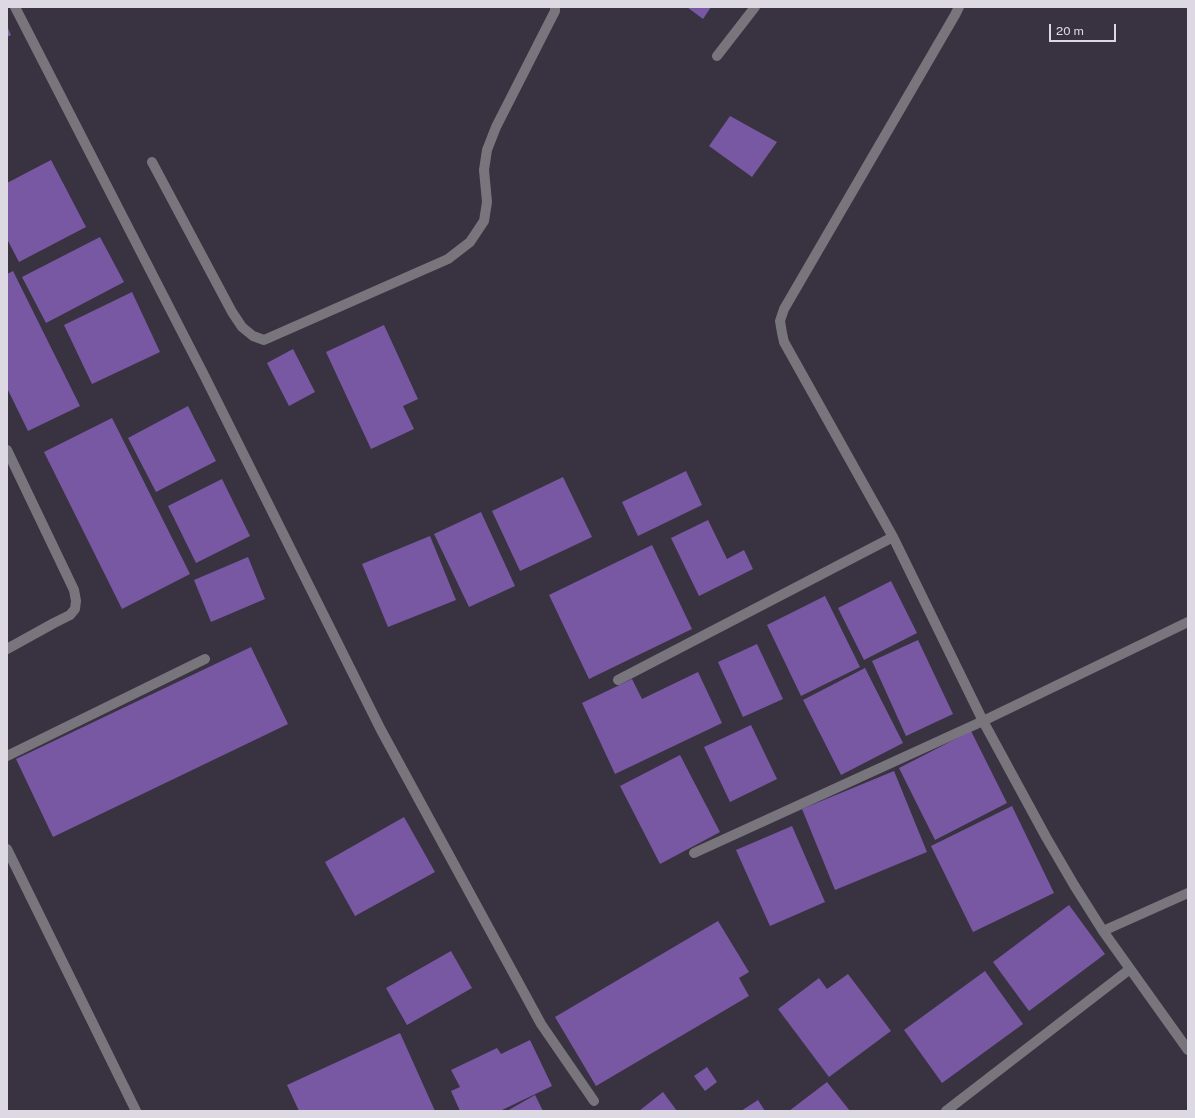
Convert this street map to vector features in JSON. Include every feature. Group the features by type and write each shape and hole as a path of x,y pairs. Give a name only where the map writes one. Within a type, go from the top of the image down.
{"street":[{"path":"15,7 204,375 381,730 541,1024 594,1101"},
{"path":"152,162 232,312 242,327 253,336 264,340 448,259 470,242 484,220 487,202 484,170 487,150 496,127 555,11 555,7"},
{"path":"717,56 755,7"},
{"path":"958,7 955,15 784,309 780,321 784,342 893,537 983,721 1046,837 1103,931 1188,1050"},
{"path":"7,450 74,590 76,601 75,609 70,616 54,622 7,649"},
{"path":"618,680 893,537"},
{"path":"694,853 983,721 1188,622"},
{"path":"7,756 205,659"},
{"path":"7,849 136,1111"},
{"path":"1103,931 1188,893"},
{"path":"946,1111 1130,969"}],"building":[{"path":"687,7 711,7 703,19"},
{"path":"7,26 11,35 7,37"},
{"path":"730,116 777,142 752,177 709,146"},
{"path":"51,160 86,227 19,262 7,239 7,183"},
{"path":"100,237 124,282 46,323 22,277"},
{"path":"13,271 80,406 28,431 7,388 7,274"},
{"path":"132,292 160,352 92,384 64,325"},
{"path":"384,325 418,399 403,406 414,429 371,449 326,352"},
{"path":"293,349 315,392 289,406 267,363"},
{"path":"188,406 216,461 156,492 128,438"},
{"path":"112,418 190,574 122,609 44,452"},
{"path":"686,471 702,505 638,536 622,502"},
{"path":"563,477 592,537 520,571 492,511"},
{"path":"222,479 250,536 196,563 168,506"},
{"path":"481,512 515,586 469,607 434,534"},
{"path":"708,520 727,559 744,550 753,569 699,596 671,538"},
{"path":"430,536 456,600 388,627 362,564"},
{"path":"652,545 692,629 589,679 549,595"},
{"path":"248,557 265,599 211,622 194,580"},
{"path":"891,581 917,633 864,660 838,608"},
{"path":"825,596 860,667 801,696 767,625"},
{"path":"918,640 953,714 906,736 872,661"},
{"path":"757,644 783,699 743,717 718,662"},
{"path":"251,647 288,724 53,837 16,759"},
{"path":"865,668 903,743 841,775 803,700"},
{"path":"698,672 722,723 615,774 582,703 632,679 642,699"},
{"path":"751,725 777,779 730,802 704,747"},
{"path":"971,731 1007,803 935,840 899,768"},
{"path":"680,755 720,832 660,864 620,786"},
{"path":"894,771 927,852 835,890 802,809"},
{"path":"1012,806 1054,893 973,932 931,846"},
{"path":"404,817 435,872 355,916 325,862"},
{"path":"792,826 825,902 770,926 736,850"},
{"path":"1069,905 1105,954 1029,1011 993,962"},
{"path":"718,921 749,972 739,978 749,996 596,1086 555,1017"},
{"path":"451,951 472,988 407,1025 386,988"},
{"path":"985,971 1023,1024 942,1083 904,1030"},
{"path":"848,974 891,1031 829,1077 778,1009 819,978 827,989"},
{"path":"400,1033 435,1111 299,1111 287,1085"},
{"path":"530,1040 552,1086 500,1111 460,1111 451,1091 460,1087 451,1070 497,1048 501,1054"},
{"path":"707,1067 717,1082 705,1091 694,1076"},
{"path":"827,1082 850,1111 789,1111"},
{"path":"663,1092 677,1111 639,1111"},
{"path":"535,1095 543,1111 507,1111"},
{"path":"758,1100 765,1111 741,1111"}]}
